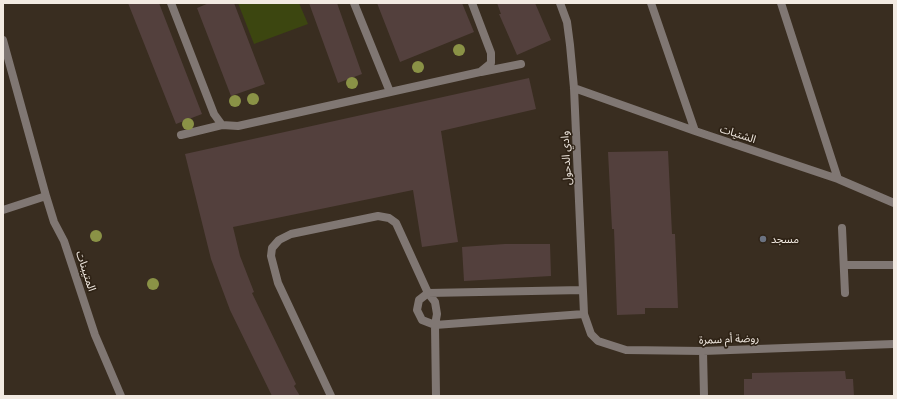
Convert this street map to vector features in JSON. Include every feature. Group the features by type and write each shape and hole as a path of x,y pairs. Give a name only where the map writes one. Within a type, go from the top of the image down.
{"street":[{"path":"171,3 214,114 222,126"},
{"path":"354,3 390,92"},
{"path":"472,3 491,53 491,63 480,72"},
{"name":"وادي الدحول","path":"560,3 567,22 574,88 584,314"},
{"path":"650,3 695,131"},
{"path":"781,3 838,179"},
{"name":"المتيبنات","path":"3,40 54,222 64,242 95,335 121,396"},
{"path":"181,135 222,126 238,126 521,64"},
{"name":"الشتيات","path":"574,88 695,131 838,179 894,203"},
{"path":"3,210 46,196"},
{"path":"331,396 274,270 270,256 272,248 279,240 291,234 378,216 389,218 396,223 436,308 436,396"},
{"path":"842,228 845,293"},
{"path":"844,265 894,265"},
{"path":"583,290 428,293 419,300 417,310 422,320 435,325 584,314"},
{"name":"روضة أم سمرة","path":"584,314 591,334 598,341 626,350 703,351 894,344"},
{"path":"703,351 704,396"}],"green space":[{"path":"238,3 299,3 308,24 254,44"}],"building":[{"path":"128,3 159,3 202,114 176,124"},
{"path":"209,3 234,3 265,84 231,96 197,8"},
{"path":"309,3 337,3 362,74 338,83"},
{"path":"377,3 462,3 474,32 400,62"},
{"path":"497,3 535,3 551,40 517,55 499,14 501,14"},
{"path":"529,78 536,109 441,131 458,242 422,247 413,190 233,227 240,256 254,292 252,293 296,384 294,386 300,396 272,396 230,310 211,259 185,154"},
{"path":"668,151 672,234 675,234 678,308 645,308 645,314 617,315 614,229 612,229 608,152"},
{"path":"505,244 550,244 551,276 464,281 462,247"},
{"path":"845,371 846,379 853,379 854,396 744,396 744,379 752,379 752,373"}],"place":[{"name":"مسجد","path":"763,239"}]}
